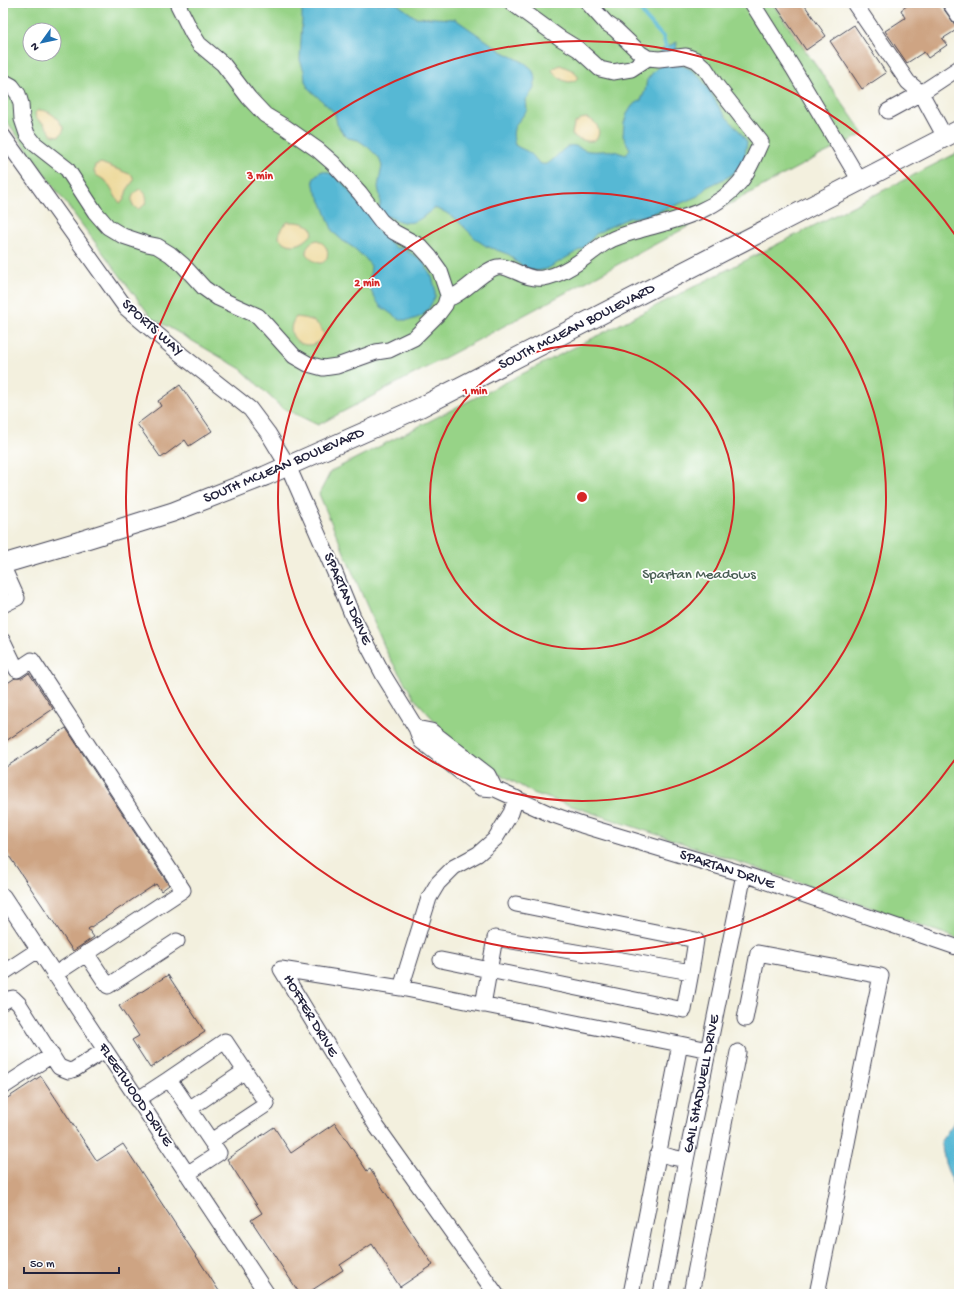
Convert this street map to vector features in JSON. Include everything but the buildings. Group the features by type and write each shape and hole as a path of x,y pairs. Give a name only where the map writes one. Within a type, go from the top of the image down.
{"main road":[{"name":"SOUTH MCLEAN BOULEVARD","path":"3,564 173,512 288,466 421,407 860,182 952,133"}],"street":[{"path":"3,81 12,86 18,94 21,104 22,119 27,134 35,144 67,168 95,212 108,227 123,236 157,246 170,254 183,265 204,288 218,298 258,316 294,356 308,364 323,368 337,366 376,352 389,350 414,338 439,314 445,304 448,296 440,271 420,246 394,232 377,215 333,164 318,150 265,115 249,98 223,64 199,44 177,3"},
{"path":"512,3 560,38 578,49 600,69 613,72 631,69 653,58"},
{"path":"448,296 452,297 459,294 492,269 499,266 508,268 532,279 557,275 608,241 695,213 727,196 740,182 761,142 716,85 705,68 696,60 686,56 653,58 640,53 615,29 606,23 588,3"},
{"path":"752,3 793,68 860,182"},
{"path":"854,3 908,82 921,94 952,133"},
{"path":"950,3 959,16"},
{"path":"888,111 921,94 959,68"},
{"name":"SPORTS WAY","path":"3,136 126,308 184,357 250,409 268,433 288,466"},
{"name":"SPARTAN DRIVE","path":"288,466 353,617 384,676 416,728 421,741 481,788 495,789 548,813 582,825 744,874 959,948"},
{"path":"3,567 17,598 3,606"},
{"path":"3,642 17,670 32,660 183,890 54,975"},
{"path":"516,798 511,813 494,839 478,854 454,867 438,883 429,898 401,988 709,1050"},
{"name":"GAIL SHADWELL DRIVE","path":"661,1294 686,1160 744,874"},
{"name":"FLEETWOOD DRIVE","path":"3,896 266,1294"},
{"path":"441,960 684,1010 696,940 516,904"},
{"path":"483,1005 495,938 691,972"},
{"path":"86,953 108,986 177,941"},
{"path":"3,973 38,950"},
{"path":"745,1019 758,953 881,976 817,1294"},
{"name":"HOFFER DRIVE","path":"401,988 281,969 377,1127 496,1294"},
{"path":"3,1002 13,998 19,1004 59,1067 69,1071 75,1069 104,1050"},
{"path":"137,1100 225,1041 267,1104 211,1141"},
{"path":"631,1294 680,1044"},
{"path":"691,1294 738,1052"},
{"path":"3,1087 52,1055"},
{"path":"189,1109 245,1071"},
{"path":"169,1079 219,1153 187,1174"},
{"path":"658,1153 686,1160"}],"green space":[{"path":"3,3 772,3 864,134 811,160 318,425 281,407 241,369 151,317 3,116"},
{"name":"Spartan Meadows","path":"959,152 959,939 822,890 533,793 485,765 452,740 414,698 388,655 319,494 331,471"}],"sand":[{"path":"560,65 574,71 578,77 572,82 561,79 552,70"},
{"path":"38,110 47,111 54,115 59,121 64,129 59,136 52,135 43,123 36,118 35,113"},
{"path":"586,118 592,120 598,128 598,137 595,140 583,140 572,134 574,124 581,119"},
{"path":"101,163 132,175 134,180 127,190 124,200 120,203 106,181 96,175 94,171 95,165"},
{"path":"140,189 146,196 146,202 138,209 133,205 132,199 134,193"},
{"path":"288,222 305,224 311,227 313,233 301,243 292,245 283,242 279,238 281,228"},
{"path":"318,240 324,245 328,252 325,261 322,263 313,261 306,254 309,244"},
{"path":"296,317 313,321 322,329 324,334 319,341 305,345 294,338 292,325"}],"water":[{"path":"300,3 396,3 415,17 455,19 503,52 525,63 532,69 536,79 533,90 526,100 527,110 517,122 514,129 513,133 515,145 532,155 542,164 549,163 562,150 569,146 577,146 589,151 614,151 626,155 630,149 623,136 624,123 627,114 632,106 641,100 645,91 647,80 661,65 661,50 677,42 676,52 670,55 673,65 690,69 697,75 709,90 726,117 738,129 747,142 744,161 737,170 728,177 707,187 698,196 645,216 629,218 605,229 596,234 583,248 547,269 537,271 525,268 515,261 510,255 486,246 477,240 457,220 445,212 434,208 422,218 407,223 387,216 373,225 396,248 402,248 422,260 432,277 435,288 435,297 429,308 422,316 411,320 400,320 380,306 369,286 371,266 354,248 333,232 322,203 315,190 313,180 316,175 322,171 329,173 341,181 365,212 370,215 380,206 378,187 382,166 379,158 368,147 358,140 348,138 342,132 337,124 335,113 308,88 300,60 302,8"},
{"path":"959,1115 959,1201 945,1163 941,1141"}],"waterway":[{"path":"637,3 645,17 663,37 667,51"}]}
